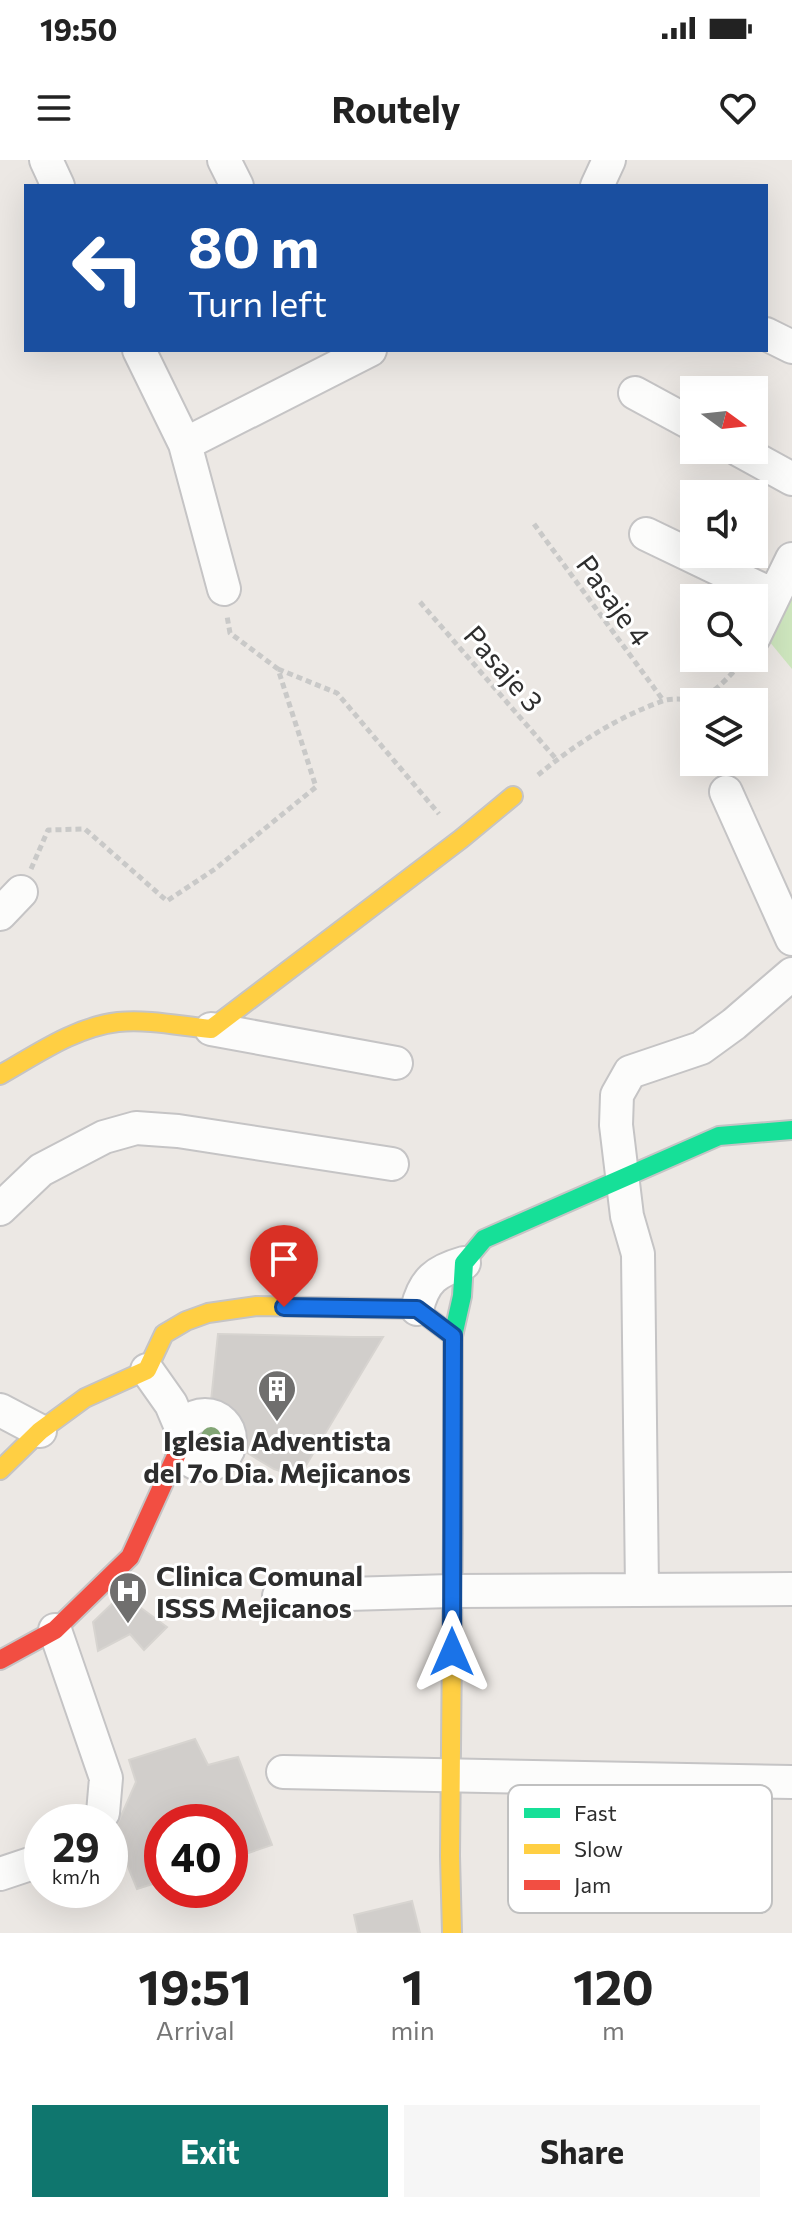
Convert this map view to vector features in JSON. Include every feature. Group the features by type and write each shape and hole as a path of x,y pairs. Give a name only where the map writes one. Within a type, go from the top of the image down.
{"street":[{"path":"46,160 57,184"},
{"path":"224,160 236,184"},
{"path":"598,184 609,160"},
{"path":"768,335 792,347"},
{"path":"140,352 185,444 224,589"},
{"path":"185,444 324,360 361,352"},
{"path":"635,393 680,417"},
{"path":"765,464 792,479"},
{"path":"646,534 773,595"},
{"path":"768,606 792,559"},
{"path":"726,792 792,939"},
{"path":"211,1029 513,796"},
{"path":"642,1590 638,1254 627,1216 622,1180 616,1125 617,1095 630,1072 701,1048 792,974"},
{"path":"0,1075 76,1034 107,1024 141,1023 211,1029 396,1063"},
{"path":"0,1209 41,1170 104,1137 136,1128 178,1131 392,1164"},
{"path":"417,1309 421,1293 440,1270 464,1263 484,1239 719,1136 792,1130"},
{"path":"452,1933 453,1336 462,1296 464,1263"},
{"path":"0,1470 40,1431 85,1398 147,1370 164,1334 208,1313 257,1306 417,1309 453,1336"},
{"path":"0,1660 55,1630 130,1557 181,1439 171,1404 147,1370"},
{"path":"0,1410 40,1431"},
{"path":"279,1596 451,1591 792,1589"},
{"path":"55,1630 106,1778 104,1804"},
{"path":"283,1772 792,1782"},
{"path":"0,1874 24,1866"}],"path":[{"name":"Pasaje 4","path":"534,524 663,700"},
{"path":"224,589 230,633 278,669 337,693 461,839"},
{"name":"Pasaje 3","path":"420,602 557,760"},
{"path":"11,903 48,830 85,829 167,901 215,869 316,787 278,669"},
{"path":"513,796 557,760 603,729 663,700 705,697 733,672"}],"green space":[{"path":"792,586 792,669 768,640 768,628"},
{"path":"207,1424 218,1428 224,1442 222,1450 210,1459 199,1457 196,1428"}],"building":[{"name":"Iglesia Adventista del 7o Dia. Mejicanos","path":"218,1334 383,1337 299,1477 274,1469 234,1445 211,1401"},
{"name":"Clinica Comunal ISSS Mejicanos","path":"122,1594 167,1627 144,1650 130,1634 98,1651 93,1622"},
{"path":"195,1739 208,1765 238,1757 272,1845 248,1853 248,1804 144,1804 144,1887 137,1889 128,1867 126,1804 136,1782 129,1760"},
{"path":"412,1901 420,1933 358,1933 354,1915"}],"traffic: fast":[{"path":"453,1532 453,1336 462,1296 464,1263 484,1239 719,1136 792,1130"}],"traffic: slow":[{"path":"0,1075 57,1042 102,1025 141,1021 211,1029 513,796"},
{"path":"0,1470 40,1431 85,1398 147,1370 164,1334 208,1313 257,1306 417,1309 453,1336"},
{"path":"452,1933 453,1532"}],"traffic: jam":[{"path":"0,1660 55,1630 130,1557 180,1447"}],"place":[{"name":"Iglesia Adventista del 7o Dia. Mejicanos","path":"277,1423"},
{"name":"Clinica Comunal ISSS Mejicanos","path":"128,1625"}],"route":[{"path":"284,1307 417,1309 453,1336 452,1652"}]}
